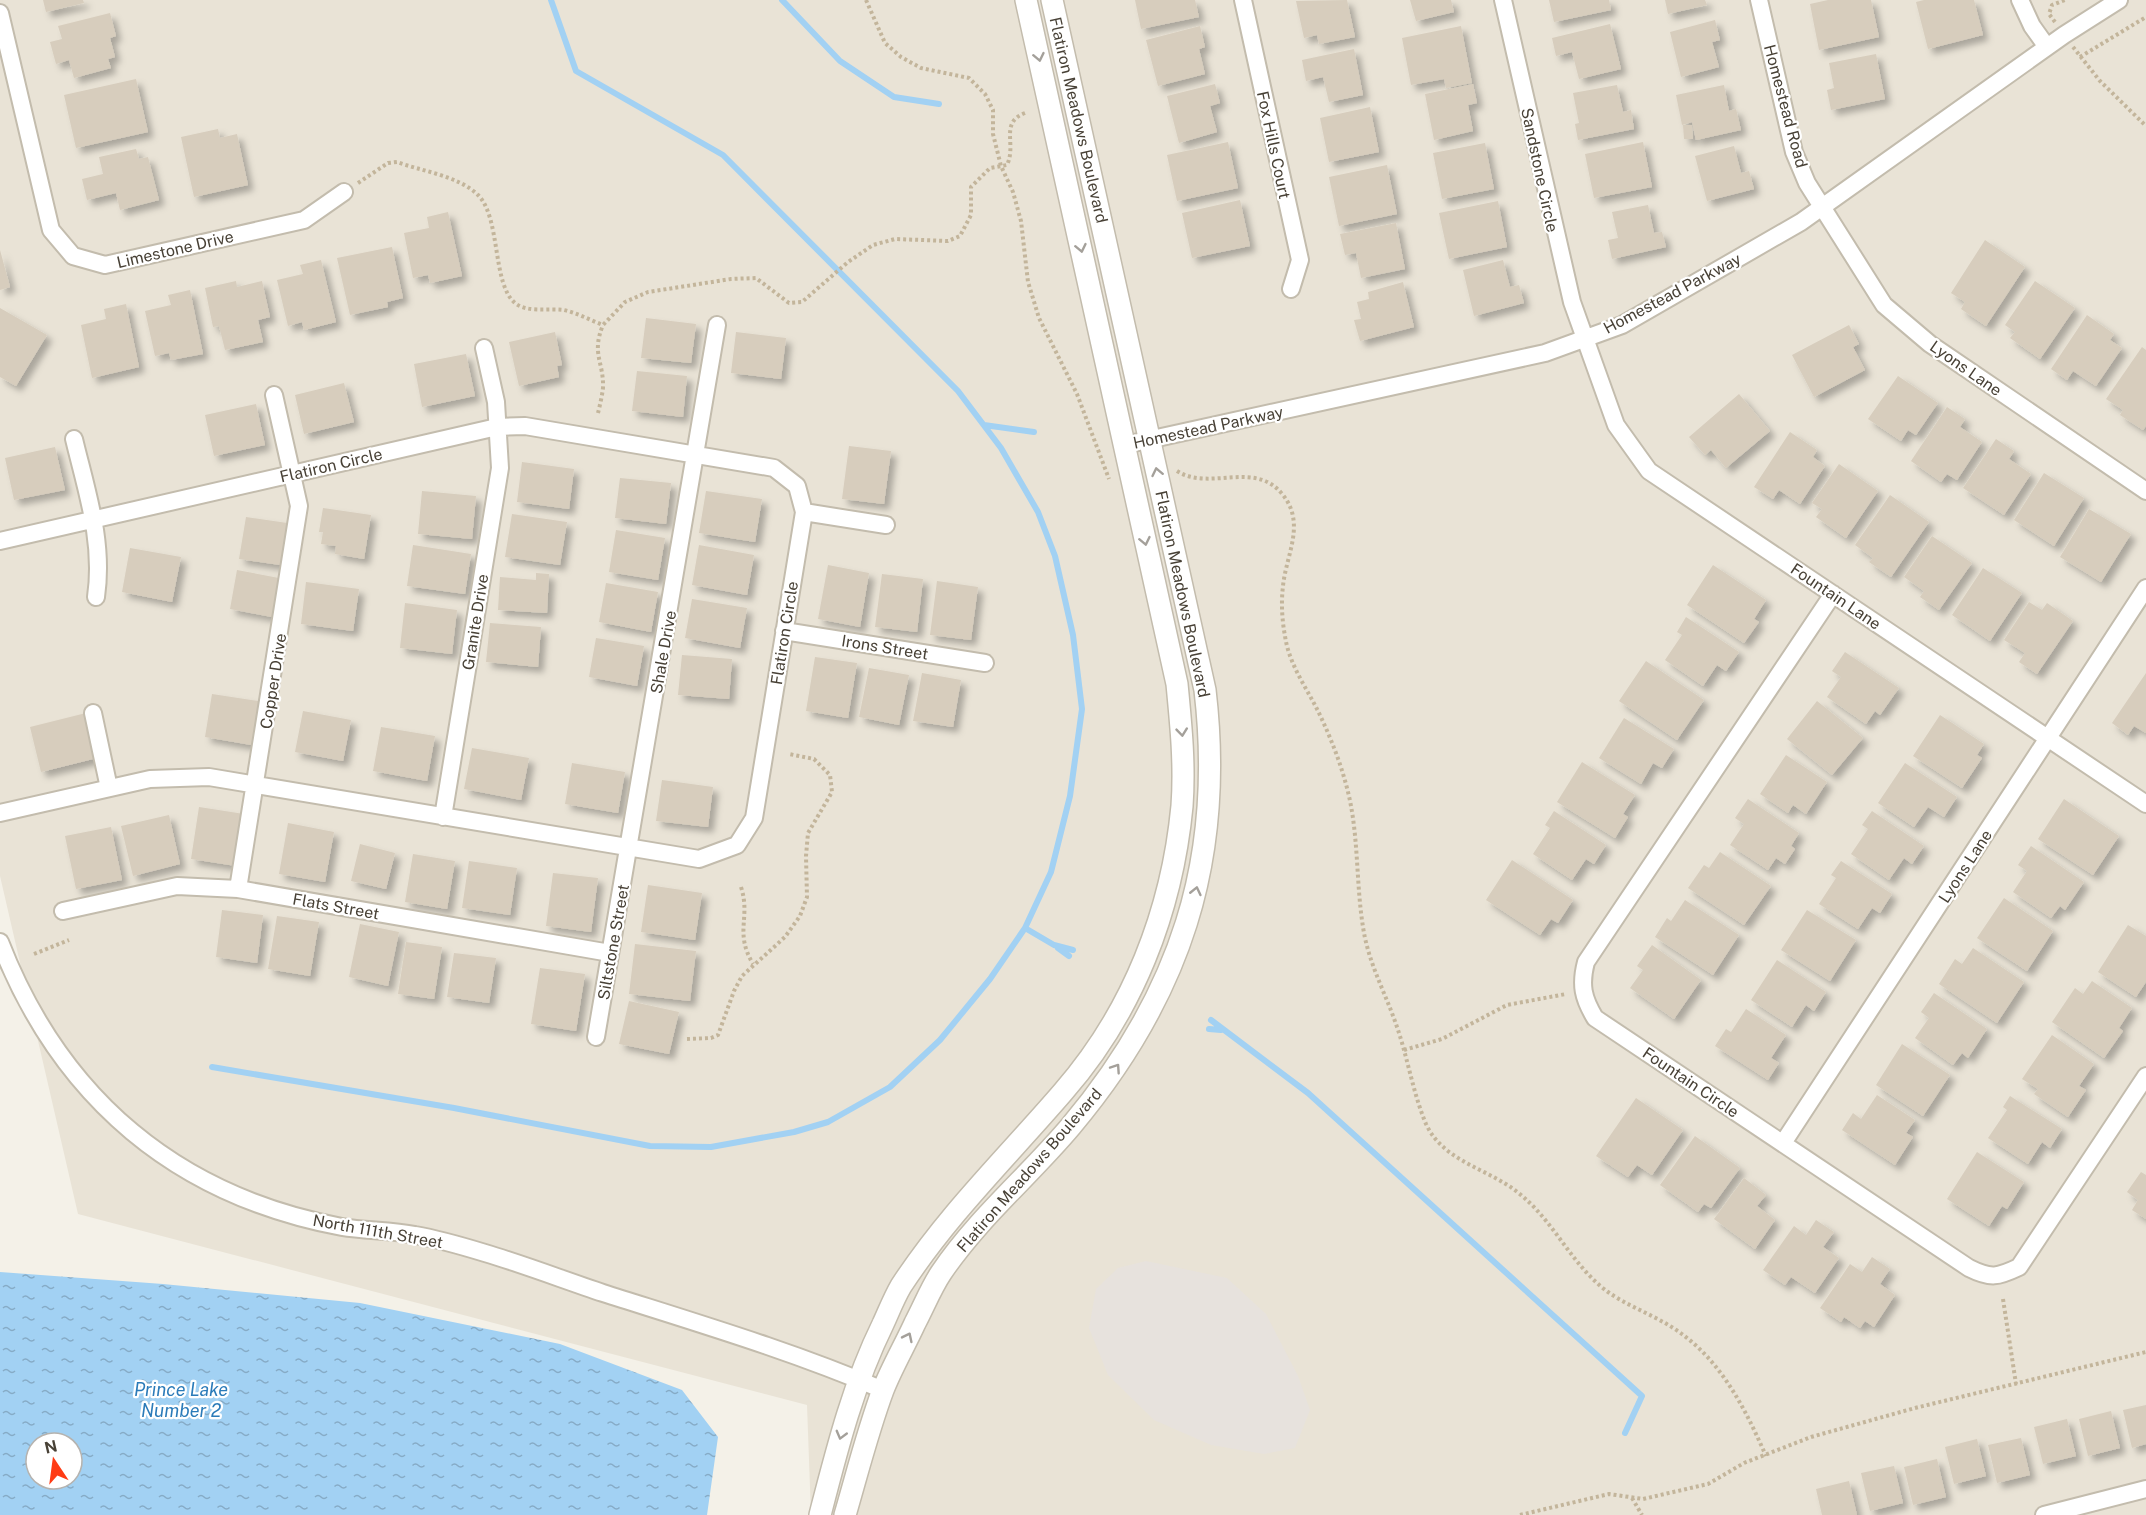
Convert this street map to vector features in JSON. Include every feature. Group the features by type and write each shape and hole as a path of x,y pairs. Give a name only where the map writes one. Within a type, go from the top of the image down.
{"street":[{"name":"Flatiron Meadows Boulevard","path":"858,1379 900,1289 933,1239 1065,1090 1093,1054 1123,1007 1145,960 1159,922 1177,845 1182,804 1183,744 1177,684 1026,0"},
{"name":"Flatiron Meadows Boulevard","path":"883,1390 940,1275 976,1226 1069,1128 1116,1068 1150,1014 1164,984 1192,908 1203,859 1209,815 1211,771 1209,717 1201,663 1052,0"},
{"name":"Fox Hills Court","path":"1243,0 1300,260 1291,289"},
{"name":"Sandstone Circle","path":"1503,0 1560,258 1584,338"},
{"name":"Homestead Road","path":"1759,0 1794,152 1807,183 1823,208"},
{"path":"2020,0 2032,27 2048,47"},
{"name":"Homestead Parkway","path":"1125,445 1545,353 1622,325 1823,208 2048,47 2119,0"},
{"name":"Limestone Drive","path":"0,12 51,230 73,256 105,265 304,220 344,192"},
{"name":"Lyons Lane","path":"1823,208 1884,305 1930,344 2146,491"},
{"name":"Shale Drive","path":"630,848 717,325"},
{"name":"Fountain Lane","path":"1584,338 1616,425 1649,471 2146,804"},
{"name":"Granite Drive","path":"443,816 500,468 496,402 484,348"},
{"name":"Copper Drive","path":"238,889 299,506 274,395"},
{"name":"Flatiron Circle","path":"0,541 497,427 525,426 774,468 797,486 804,512 754,818 737,845 699,859 208,777 150,778 0,813"},
{"path":"74,439 99,544 100,568 96,597"},
{"path":"804,512 886,525"},
{"name":"Lyons Lane","path":"1783,1143 2146,588"},
{"name":"Fountain Circle","path":"1833,594 1586,962 1581,980 1585,1000 1595,1018 1969,1268 1981,1274 1999,1277 2019,1267 2146,1076"},
{"name":"Irons Street","path":"784,631 985,663"},
{"path":"93,713 109,788"},
{"name":"Siltstone Street","path":"596,1037 630,848"},
{"name":"Flats Street","path":"63,910 177,886 238,889 610,953"},
{"name":"North 111th Street","path":"0,942 14,979 65,1063 96,1101 133,1134 177,1167 260,1206 343,1227 414,1234 485,1253 709,1326 883,1390"},
{"path":"820,1515 858,1379"},
{"path":"845,1515 883,1390"},
{"path":"2044,1515 2146,1489"}],"path":[{"path":"866,0 885,43 901,57 921,68 969,78 985,94 993,110 993,134 1001,166 1013,192 1021,221 1028,282 1039,318 1077,394 1110,480 1120,478"},
{"path":"2049,14 2052,6 2065,0"},
{"path":"2080,57 2146,17"},
{"path":"2075,49 2100,81 2146,126"},
{"path":"598,413 603,388 597,356 597,340 603,325 625,302 648,292 731,279 756,278 789,303 802,302 848,262 873,245 918,238 933,242 948,241 960,236 971,216 971,188 990,168 1007,165 1011,157 1010,124 1013,118 1025,113"},
{"path":"344,192 388,164 397,162 457,182 478,195 491,223 509,297 528,309 565,310 603,325"},
{"path":"1173,467 1187,476 1200,479 1236,476 1258,479 1282,494 1291,509 1295,527 1282,584 1285,641 1294,668 1317,710 1339,760 1354,823 1365,938 1377,982 1404,1050 1428,1128 1440,1144 1456,1158 1513,1189 1540,1211 1583,1268 1605,1290 1672,1327 1702,1353 1723,1374 1744,1406 1766,1456"},
{"path":"687,1039 711,1038 718,1035 734,991 753,964 785,938 800,915 807,897 808,833 832,792 830,775 824,766 814,759 789,753"},
{"path":"741,887 745,910 742,935 744,948 753,964"},
{"path":"34,954 69,940"},
{"path":"1404,1050 1442,1039 1507,1005 1547,997"},
{"path":"2003,1299 2016,1384"},
{"path":"1520,1515 1609,1494 1653,1497 1708,1484 1744,1463 1811,1437 2146,1352"},
{"path":"1632,1497 1642,1515"}],"shaded area":[{"path":"0,0 2146,0 2146,1515 811,1515 807,1405 78,1214 0,876"},
{"path":"1146,1261 1227,1278 1266,1314 1298,1376 1310,1410 1295,1448 1264,1454 1211,1445 1154,1420 1108,1375 1089,1328 1096,1289 1118,1268"}],"water":[{"name":"Prince Lake Number 2","path":"0,1272 163,1284 360,1303 560,1344 682,1390 718,1437 707,1515 0,1515"}],"building":[{"path":"43,0 83,0 84,3 46,12"},
{"path":"1135,0 1195,0 1199,17 1141,29"},
{"path":"1347,0 1355,37 1319,44 1317,35 1304,38 1296,1"},
{"path":"1410,0 1451,0 1454,12 1416,21"},
{"path":"1549,0 1609,0 1611,10 1554,22"},
{"path":"1665,0 1705,0 1707,5 1668,14"},
{"path":"1828,0 1871,0 1879,37 1819,50 1810,4"},
{"path":"1974,0 1983,35 1928,49 1916,2"},
{"path":"110,13 116,36 110,38 115,57 108,59 111,68 74,78 69,60 56,64 50,42 62,39 58,26"},
{"path":"1715,20 1720,40 1712,42 1719,67 1681,77 1670,32"},
{"path":"1610,24 1621,69 1579,79 1572,52 1556,56 1552,38"},
{"path":"1200,26 1205,47 1199,49 1205,74 1158,86 1146,40"},
{"path":"1461,26 1472,83 1446,88 1444,79 1411,85 1402,38"},
{"path":"1354,49 1363,95 1329,102 1323,77 1306,81 1302,60"},
{"path":"1876,54 1885,99 1831,110 1827,90 1834,88 1829,63"},
{"path":"136,79 148,132 76,148 64,95"},
{"path":"1215,84 1220,103 1210,106 1217,132 1179,143 1167,96"},
{"path":"1473,84 1477,103 1468,105 1473,131 1434,140 1425,94"},
{"path":"1617,85 1623,112 1631,110 1634,129 1578,140 1575,124 1579,123 1573,93"},
{"path":"1724,85 1729,111 1736,109 1741,130 1696,140 1692,122 1682,125 1676,95"},
{"path":"1370,107 1379,152 1329,162 1320,118"},
{"path":"1683,125 1692,125 1693,139 1684,139"},
{"path":"218,129 220,138 237,134 248,185 194,197 181,137"},
{"path":"1228,142 1238,188 1177,201 1167,155"},
{"path":"1643,142 1652,187 1594,198 1585,154"},
{"path":"1485,143 1494,189 1442,199 1433,153"},
{"path":"1734,146 1741,173 1749,171 1754,189 1707,201 1695,156"},
{"path":"136,149 139,159 148,157 159,200 120,210 116,193 87,200 82,179 103,174 99,157"},
{"path":"1387,165 1397,214 1339,226 1329,177"},
{"path":"1240,200 1250,246 1192,258 1182,213"},
{"path":"1498,201 1507,247 1449,259 1439,213"},
{"path":"1648,205 1654,233 1662,232 1666,247 1612,259 1608,240 1618,238 1612,212"},
{"path":"448,212 462,276 430,283 428,275 413,278 404,233 429,228 427,217"},
{"path":"1396,223 1405,269 1361,278 1356,253 1345,255 1340,234"},
{"path":"1985,240 2025,267 1986,326 1961,309 1965,302 1951,293"},
{"path":"392,247 403,298 387,302 388,307 350,315 337,258"},
{"path":"0,250 10,287 0,290"},
{"path":"321,260 336,322 304,330 302,322 288,326 277,280 303,274 300,265"},
{"path":"1503,260 1510,287 1519,285 1524,303 1474,316 1463,270"},
{"path":"236,281 237,287 262,281 270,317 258,320 263,342 225,350 219,326 213,327 205,288"},
{"path":"2035,281 2075,308 2040,359 2010,338 2015,332 2005,325"},
{"path":"1403,282 1414,327 1360,341 1354,320 1361,319 1357,302 1369,299 1368,292"},
{"path":"190,290 203,354 171,360 169,353 155,356 145,311 171,305 168,295"},
{"path":"126,304 139,367 92,378 81,325 106,319 104,309"},
{"path":"0,308 47,335 16,386 0,377"},
{"path":"2087,315 2114,334 2110,340 2122,348 2096,386 2073,371 2067,380 2051,369"},
{"path":"646,318 696,324 691,363 641,358"},
{"path":"1849,325 1859,344 1853,347 1865,370 1814,397 1792,355"},
{"path":"555,332 562,365 557,366 559,377 519,386 509,342"},
{"path":"736,332 786,338 781,379 731,373"},
{"path":"2142,347 2146,350 2146,426 2143,430 2120,415 2123,410 2106,399"},
{"path":"466,354 475,396 422,407 414,364"},
{"path":"637,371 687,376 683,417 632,411"},
{"path":"1898,376 1938,403 1916,435 1908,430 1901,441 1868,419"},
{"path":"344,383 354,422 304,434 295,395"},
{"path":"1739,394 1770,431 1726,468 1711,450 1705,455 1689,437"},
{"path":"256,404 265,445 214,456 205,415"},
{"path":"1947,407 1965,419 1960,427 1982,442 1957,480 1947,474 1941,482 1911,461"},
{"path":"1790,432 1817,450 1813,457 1825,466 1800,504 1779,490 1773,499 1754,487"},
{"path":"1996,439 2014,451 2009,459 2031,474 2004,515 1963,488"},
{"path":"849,446 891,451 884,504 842,499"},
{"path":"55,447 65,490 14,500 5,458"},
{"path":"522,462 574,469 569,509 517,502"},
{"path":"1839,464 1878,491 1846,538 1816,517 1822,509 1812,503"},
{"path":"2044,473 2084,498 2054,546 2014,520"},
{"path":"620,478 671,483 666,524 615,518"},
{"path":"422,491 476,496 472,539 418,534"},
{"path":"706,491 762,499 755,542 699,533"},
{"path":"1890,495 1929,522 1891,577 1869,562 1873,558 1855,545"},
{"path":"323,508 371,515 364,559 335,554 336,546 321,544 323,532 319,532"},
{"path":"2089,509 2131,534 2101,582 2060,557"},
{"path":"512,514 567,522 560,565 505,557"},
{"path":"246,517 294,524 287,566 239,559"},
{"path":"616,530 665,538 658,580 609,572"},
{"path":"1932,536 1972,563 1939,610 1920,597 1924,591 1904,577"},
{"path":"413,545 471,554 465,594 407,586"},
{"path":"699,545 754,555 747,595 692,585"},
{"path":"130,548 181,557 172,602 122,592"},
{"path":"828,565 869,573 860,627 818,619"},
{"path":"1713,565 1766,600 1754,619 1759,622 1744,643 1687,605"},
{"path":"1983,568 2022,593 1990,641 1952,615"},
{"path":"237,570 284,579 277,618 230,609"},
{"path":"536,573 549,574 547,613 498,610 500,577 536,580"},
{"path":"882,574 923,579 917,632 875,627"},
{"path":"937,581 978,587 971,640 930,635"},
{"path":"306,582 359,589 353,631 301,624"},
{"path":"606,583 658,592 651,632 599,622"},
{"path":"692,599 747,608 740,648 685,638"},
{"path":"2029,602 2042,610 2047,603 2073,621 2037,674 2019,662 2025,653 2004,640"},
{"path":"405,603 457,610 452,654 400,648"},
{"path":"1686,617 1739,652 1726,671 1717,665 1703,686 1665,660 1682,635 1677,632"},
{"path":"490,623 541,627 538,667 486,662"},
{"path":"596,638 644,646 637,686 589,677"},
{"path":"1845,652 1899,688 1880,715 1875,711 1866,724 1827,697 1841,677 1832,671"},
{"path":"682,655 732,659 729,699 678,695"},
{"path":"815,657 857,663 848,718 806,711"},
{"path":"1646,661 1704,700 1677,740 1619,701"},
{"path":"869,668 909,675 899,725 859,717"},
{"path":"922,673 961,680 953,727 913,721"},
{"path":"2146,673 2146,733 2134,726 2128,735 2112,723"},
{"path":"212,694 265,702 257,746 205,737"},
{"path":"1817,701 1863,738 1832,775 1787,739"},
{"path":"303,711 351,720 343,761 295,752"},
{"path":"86,713 97,758 41,772 30,727"},
{"path":"1940,715 1984,744 1977,755 1982,758 1962,788 1913,756"},
{"path":"1624,718 1674,749 1662,768 1653,763 1641,784 1599,758"},
{"path":"381,727 435,736 427,781 373,771"},
{"path":"472,748 529,758 521,800 464,789"},
{"path":"1786,755 1827,782 1806,814 1793,805 1788,813 1760,794"},
{"path":"1582,762 1635,795 1623,814 1628,817 1615,838 1557,802"},
{"path":"572,763 625,772 618,813 565,804"},
{"path":"1905,763 1957,797 1944,817 1928,807 1914,827 1878,803"},
{"path":"662,780 713,787 708,827 656,821"},
{"path":"1748,799 1799,833 1791,846 1795,849 1785,864 1776,858 1768,870 1730,845 1744,824 1735,818"},
{"path":"2064,799 2119,836 2093,875 2038,839"},
{"path":"199,807 244,814 236,866 191,859"},
{"path":"1554,811 1606,845 1594,864 1586,859 1572,880 1533,854 1550,828 1545,825"},
{"path":"1872,811 1924,846 1912,864 1904,858 1889,880 1851,854 1868,829 1862,825"},
{"path":"169,815 180,864 133,876 121,826"},
{"path":"288,823 334,832 325,882 279,874"},
{"path":"111,827 122,880 76,889 65,836"},
{"path":"360,844 395,853 386,889 351,881"},
{"path":"2031,846 2084,882 2065,910 2060,906 2051,918 2013,892 2027,871 2018,865"},
{"path":"1720,852 1771,886 1744,925 1688,888 1704,865 1709,868"},
{"path":"413,854 455,861 447,909 405,902"},
{"path":"1512,860 1573,900 1558,923 1551,919 1540,935 1486,900"},
{"path":"469,861 517,868 510,915 462,908"},
{"path":"1841,861 1892,894 1880,913 1872,908 1858,929 1819,904 1836,878 1831,875"},
{"path":"553,873 598,878 591,932 546,926"},
{"path":"648,885 702,893 695,940 641,932"},
{"path":"2004,898 2053,931 2027,971 1977,938"},
{"path":"1685,900 1739,935 1713,975 1655,937 1667,918 1671,921"},
{"path":"222,910 263,915 257,963 216,957"},
{"path":"1807,910 1856,940 1830,981 1781,950"},
{"path":"277,916 319,922 310,976 268,969"},
{"path":"360,924 399,932 388,986 349,977"},
{"path":"2128,925 2146,936 2146,982 2136,997 2098,972"},
{"path":"406,942 442,947 434,999 398,994"},
{"path":"635,944 696,951 690,1001 629,994"},
{"path":"1652,945 1701,980 1674,1019 1630,988 1643,970 1637,966"},
{"path":"1973,948 2024,982 1997,1023 1939,984 1955,959 1962,964"},
{"path":"454,953 496,958 489,1003 447,997"},
{"path":"1777,960 1826,992 1814,1011 1806,1005 1792,1027 1751,1000"},
{"path":"540,968 585,974 576,1031 531,1024"},
{"path":"2092,981 2132,1008 2119,1028 2123,1031 2104,1058 2052,1022 2075,988 2083,994"},
{"path":"1934,993 1987,1029 1968,1058 1962,1053 1953,1065 1915,1038 1929,1018 1921,1012"},
{"path":"629,1001 679,1012 669,1054 619,1044"},
{"path":"1746,1009 1786,1035 1771,1058 1779,1063 1768,1080 1715,1046 1726,1029 1731,1032"},
{"path":"2052,1035 2094,1064 2079,1086 2086,1090 2068,1117 2034,1094 2038,1089 2022,1079"},
{"path":"1902,1044 1950,1075 1923,1116 1876,1085"},
{"path":"1877,1095 1915,1120 1906,1133 1913,1137 1895,1165 1842,1130 1853,1113 1861,1119"},
{"path":"2010,1096 2062,1129 2050,1148 2042,1142 2028,1164 1988,1138 2007,1110 2003,1107"},
{"path":"1636,1098 1683,1130 1652,1175 1637,1165 1628,1177 1596,1156"},
{"path":"1695,1136 1740,1168 1711,1208 1704,1204 1698,1212 1660,1185"},
{"path":"1977,1152 2024,1182 2007,1209 2002,1206 1989,1226 1947,1199"},
{"path":"2141,1172 2146,1175 2146,1219 2132,1210 2138,1200 2127,1192"},
{"path":"1744,1178 1766,1195 1757,1206 1775,1220 1755,1249 1714,1219"},
{"path":"1816,1220 1834,1232 1823,1247 1839,1258 1815,1293 1791,1277 1785,1285 1763,1270 1794,1226 1806,1235"},
{"path":"1872,1257 1890,1269 1880,1284 1895,1295 1874,1327 1865,1321 1860,1328 1844,1317 1841,1322 1820,1308 1850,1264 1862,1272"},
{"path":"2146,1405 2146,1444 2132,1448 2123,1410"},
{"path":"2111,1411 2120,1448 2088,1456 2079,1419"},
{"path":"2067,1419 2076,1456 2043,1464 2034,1427"},
{"path":"2021,1438 2030,1475 1997,1483 1988,1445"},
{"path":"1977,1439 1986,1476 1954,1484 1945,1447"},
{"path":"1937,1459 1946,1497 1913,1505 1904,1467"},
{"path":"1894,1466 1903,1503 1870,1511 1861,1473"},
{"path":"1849,1481 1857,1515 1822,1515 1816,1489"}],"waterway":[{"path":"551,0 576,71 723,155 958,391 1001,448 1038,512 1055,556 1073,635 1082,709 1070,796 1051,872 1025,928 1054,945 1073,950"},
{"path":"782,0 840,61 894,97 939,104"},
{"path":"984,425 1034,432"},
{"path":"212,1067 454,1108 650,1146 711,1147 794,1132 828,1122 890,1087 940,1040 990,979 1025,928"},
{"path":"1058,948 1069,956"},
{"path":"1211,1020 1308,1093 1642,1396 1625,1433"},
{"path":"1209,1029 1221,1030"}]}
